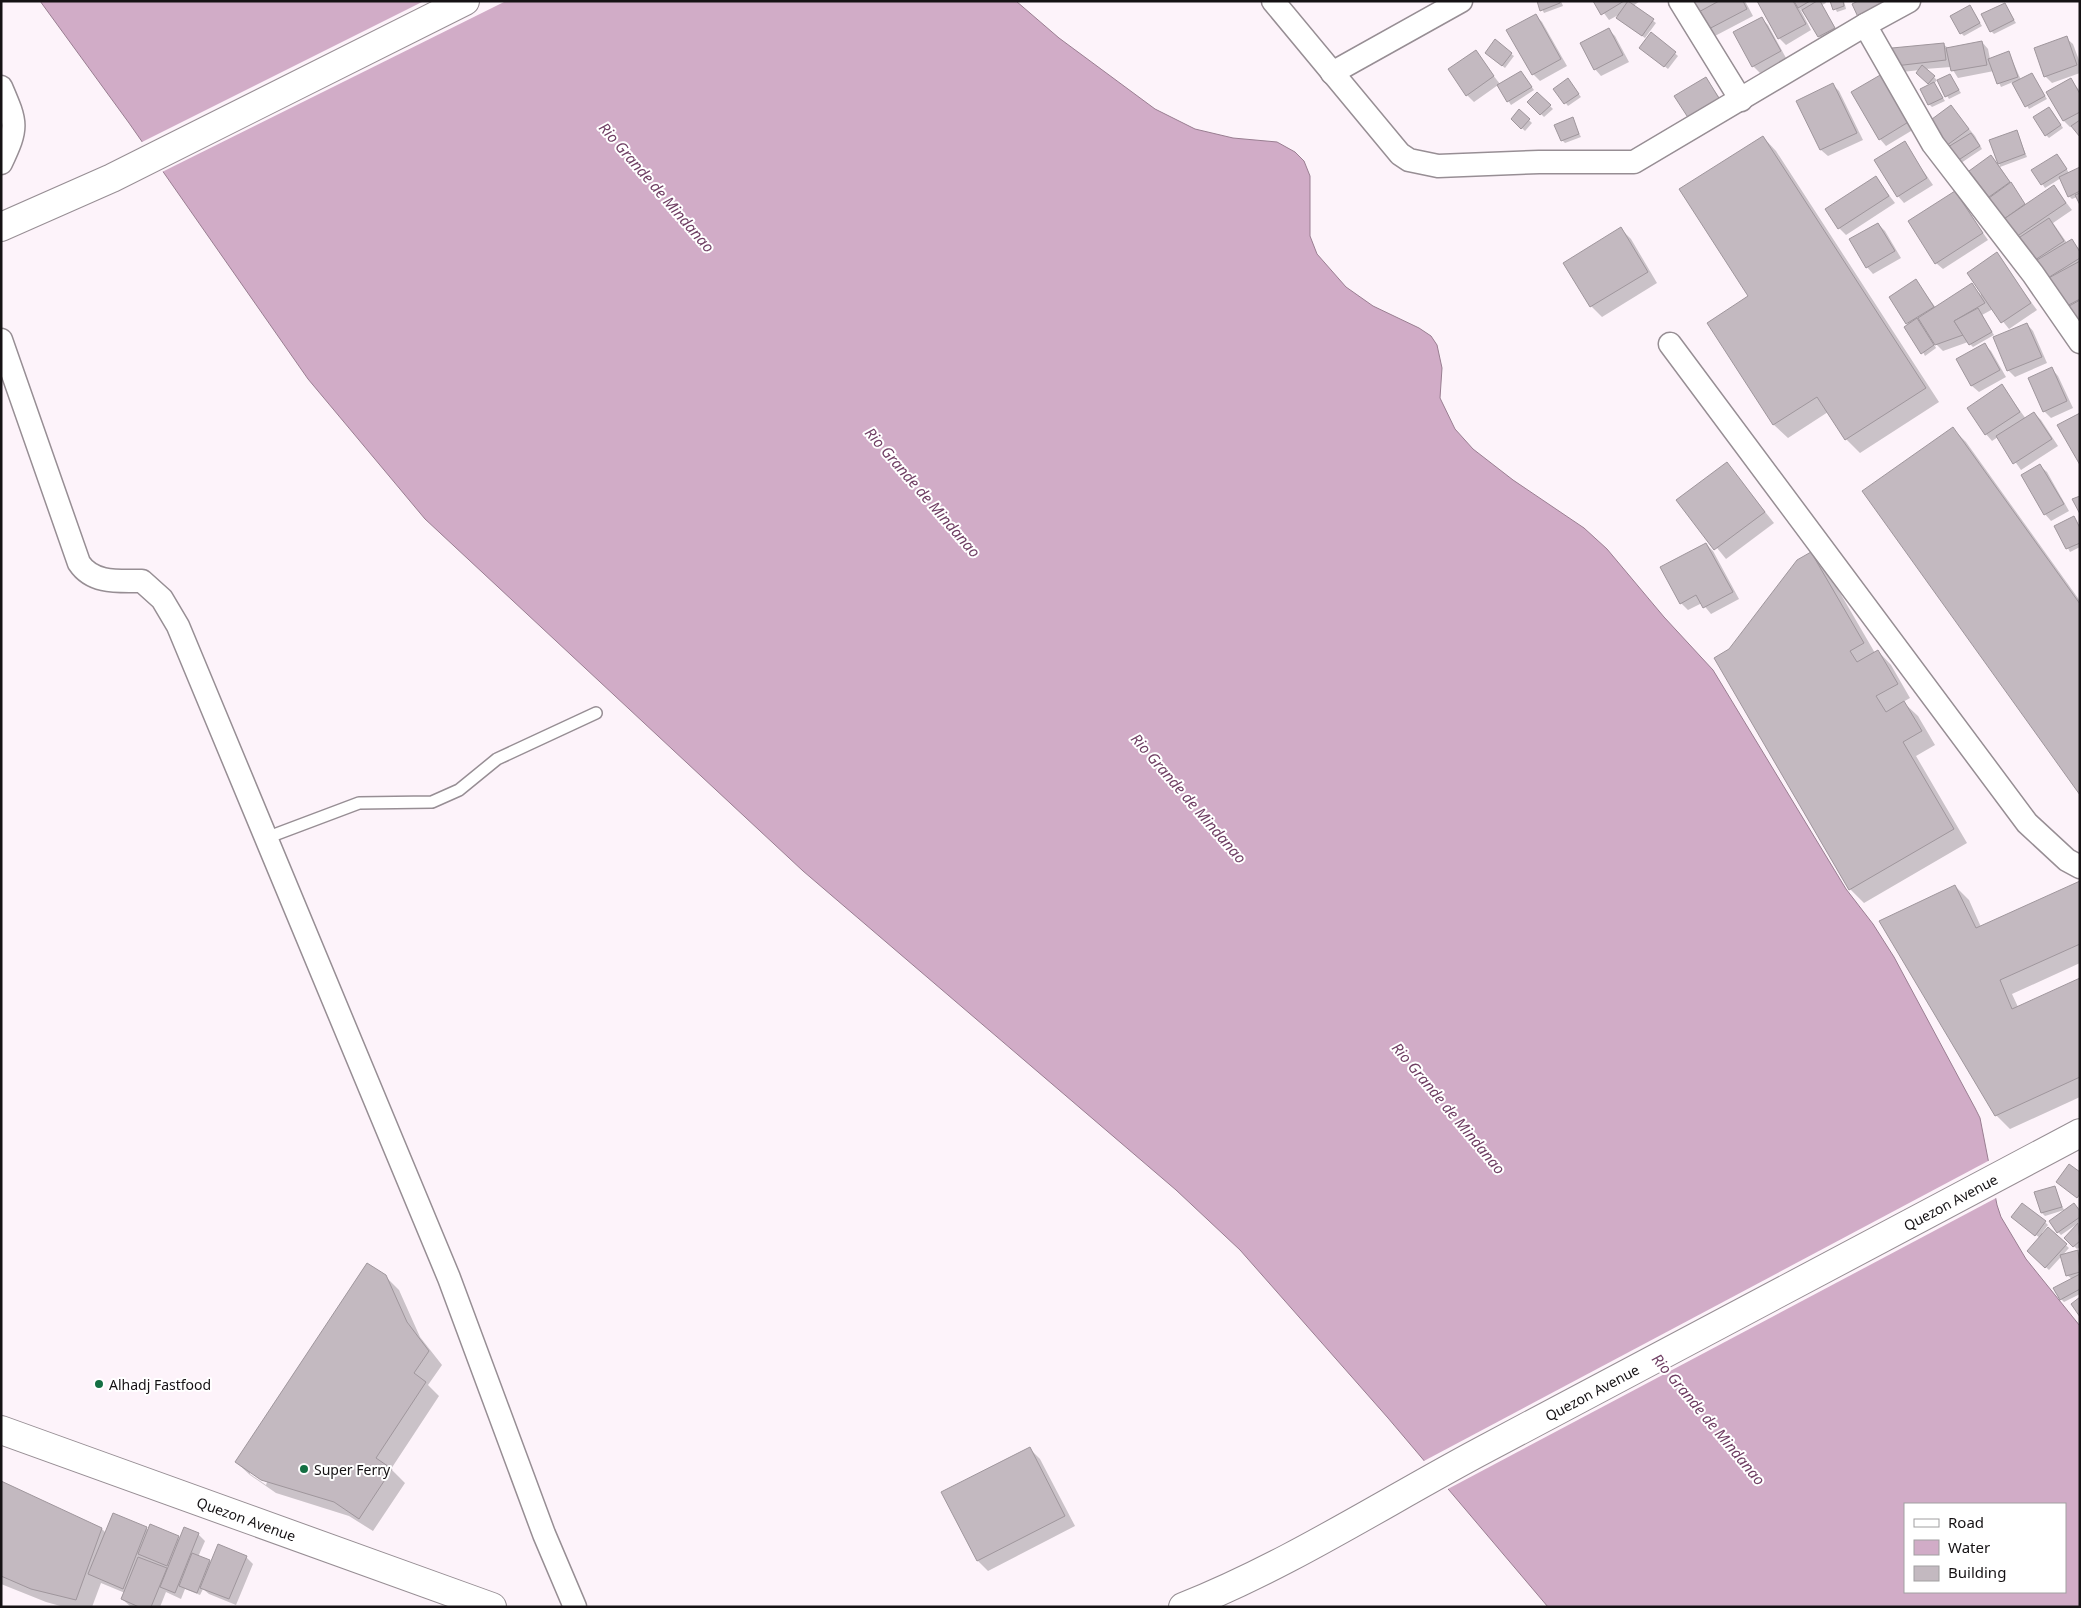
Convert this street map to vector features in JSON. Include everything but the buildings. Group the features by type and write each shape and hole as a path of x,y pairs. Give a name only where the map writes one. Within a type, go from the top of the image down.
{"street":[{"path":"1,227 112,178 466,1"},
{"path":"1273,1 1400,154 1409,160 1438,166 1539,162 1634,162 1865,25 1909,1"},
{"path":"1332,74 1461,1"},
{"path":"1680,1 1741,100"},
{"path":"1865,25 1933,144 2033,274 2080,342"},
{"path":"1,87 15,120 15,131 1,163"},
{"path":"1,340 79,563 86,572 95,577 110,581 142,581 162,599 178,626 449,1278 544,1534 575,1607"},
{"path":"1670,344 2027,823 2067,860 2080,866"},
{"name":"Quezon Avenue","path":"1183,1607 1223,1591 1266,1570 1404,1492 2080,1133"},
{"name":"Quezon Avenue","path":"1,1430 492,1607"}],"lane":[{"path":"266,838 359,803 432,802 459,790 497,759 596,714"}],"water":[{"name":"Rio Grande de Mindanao","path":"40,1 1016,1 1059,38 1155,109 1195,129 1233,138 1277,142 1295,152 1304,161 1310,176 1310,236 1317,254 1346,287 1373,306 1419,328 1431,336 1437,345 1442,368 1440,398 1455,429 1473,449 1513,480 1584,528 1607,549 1664,617 1713,670 1846,889 1873,924 1894,957 1980,1118 2001,1217 2026,1259 2080,1326 2080,1607 1548,1607 1388,1418 1240,1250 1176,1190 803,871 425,519 308,379 129,123"}],"pier":[{"path":"424,1 506,1 160,173 140,143"},
{"path":"1990,1160 1998,1197 1446,1490 1422,1462"}],"place":[{"name":"Alhadj Fastfood","path":"99,1384"},
{"name":"Super Ferry","path":"304,1469"}]}
